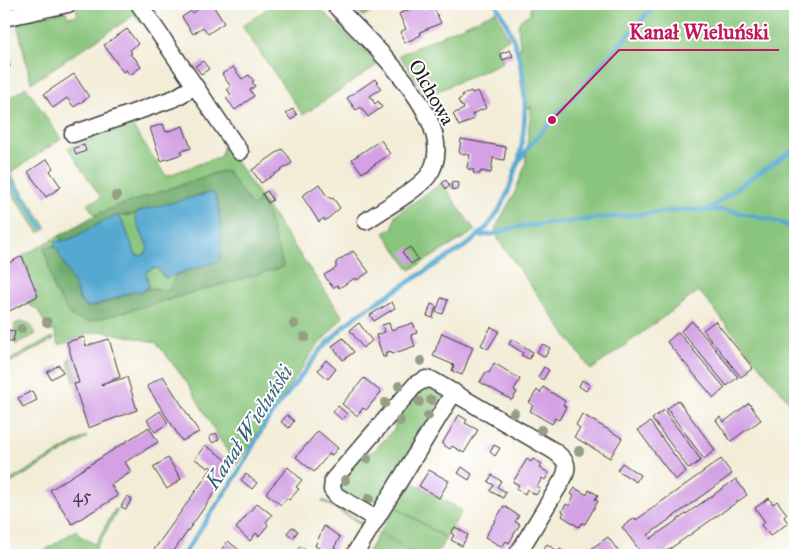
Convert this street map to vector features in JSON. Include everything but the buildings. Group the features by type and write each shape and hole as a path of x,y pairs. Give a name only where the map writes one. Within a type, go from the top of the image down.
{"street":[{"path":"4,18 68,4"},
{"path":"139,4 240,152"},
{"name":"Olchowa","path":"334,4 382,53 401,76 426,114 437,141 435,161 426,178 366,221"},
{"path":"74,134 175,98 195,86"},
{"path":"376,519 337,496 332,490 333,480 416,384 426,379 432,380 554,451 567,464 567,470 563,479 517,555"},
{"path":"354,555 454,392"}],"green space":[{"path":"97,4 132,4 143,21 140,23 134,15 31,83 17,22 66,11 68,17 78,15 76,8"},
{"path":"274,4 315,4 377,65 303,115 242,26"},
{"path":"350,4 391,4 363,16"},
{"path":"540,4 795,4 795,409 699,291 591,370 499,241 495,229 515,192 525,166 531,106 529,108 524,106 518,58 520,46 518,25 522,18 530,14 530,8"},
{"path":"496,11 509,39 496,45 503,62 427,96 399,55"},
{"path":"26,87 61,139 10,173 47,228 39,233 4,181 4,102"},
{"path":"129,121 166,176 221,156 224,144 262,199 252,206 228,172 221,171 95,215 87,204 101,198 68,148 87,141 93,134"},
{"path":"221,171 228,172 252,206 262,199 284,267 89,322 71,317 54,290 44,247 55,246 65,262 81,303 86,307 92,307 136,291 141,293 147,289 169,290 176,275 220,259 221,234 219,214 216,197 213,192 133,214 116,216 62,241 59,236 95,215 112,208"},
{"path":"442,183 475,231 410,270 384,233 393,227 395,215"},
{"path":"262,199 343,317 314,350 236,465 188,384 156,342 101,331 85,334 84,337 59,345 54,330 50,332 37,309 25,303 37,296 22,256 59,236 62,241 54,242 55,246 44,248 168,301"},
{"path":"135,215 148,248 145,254 140,256 136,255 119,216"},
{"path":"157,268 163,277 176,275 169,290 147,289 149,286 146,272"},
{"path":"26,322 30,325 36,334 16,345 13,342 15,324"},
{"path":"53,337 54,339 4,366 4,363"},
{"path":"70,357 78,381 74,382 68,363"},
{"path":"426,384 444,394 379,503 372,500 367,507 341,491 340,484 342,480 364,453 374,451 395,428 394,418"},
{"path":"86,436 87,438 4,487 4,484"},
{"path":"410,481 462,511 446,538 395,506"},
{"path":"323,500 364,523 352,545 362,525"},
{"path":"395,507 446,538 436,555 417,555 380,532"},
{"path":"115,509 118,510 92,555 38,555 76,530 80,536 95,544"},
{"path":"379,533 414,555 366,555"}],"water":[{"path":"213,192 219,215 221,235 220,260 165,278 158,268 153,268 146,272 149,286 142,292 135,291 90,307 83,305 54,242 71,239 110,218 119,216 136,255 140,256 145,254 148,248 135,215 140,211"}],"waterway":[{"path":"496,4 514,41 523,79 525,118 519,159"},
{"name":"Kanał Wieluński","path":"183,555 235,478 267,421 320,351 346,324 363,311 470,243 488,226 498,212 508,192 518,162 530,145 656,4"},
{"path":"708,210 742,184 795,149"},
{"path":"4,171 43,228"},
{"path":"479,236 494,234 516,227 681,210 727,210 771,220 795,228"}],"place":[{"name":"Kanał Wieluński","path":"552,120"}]}
